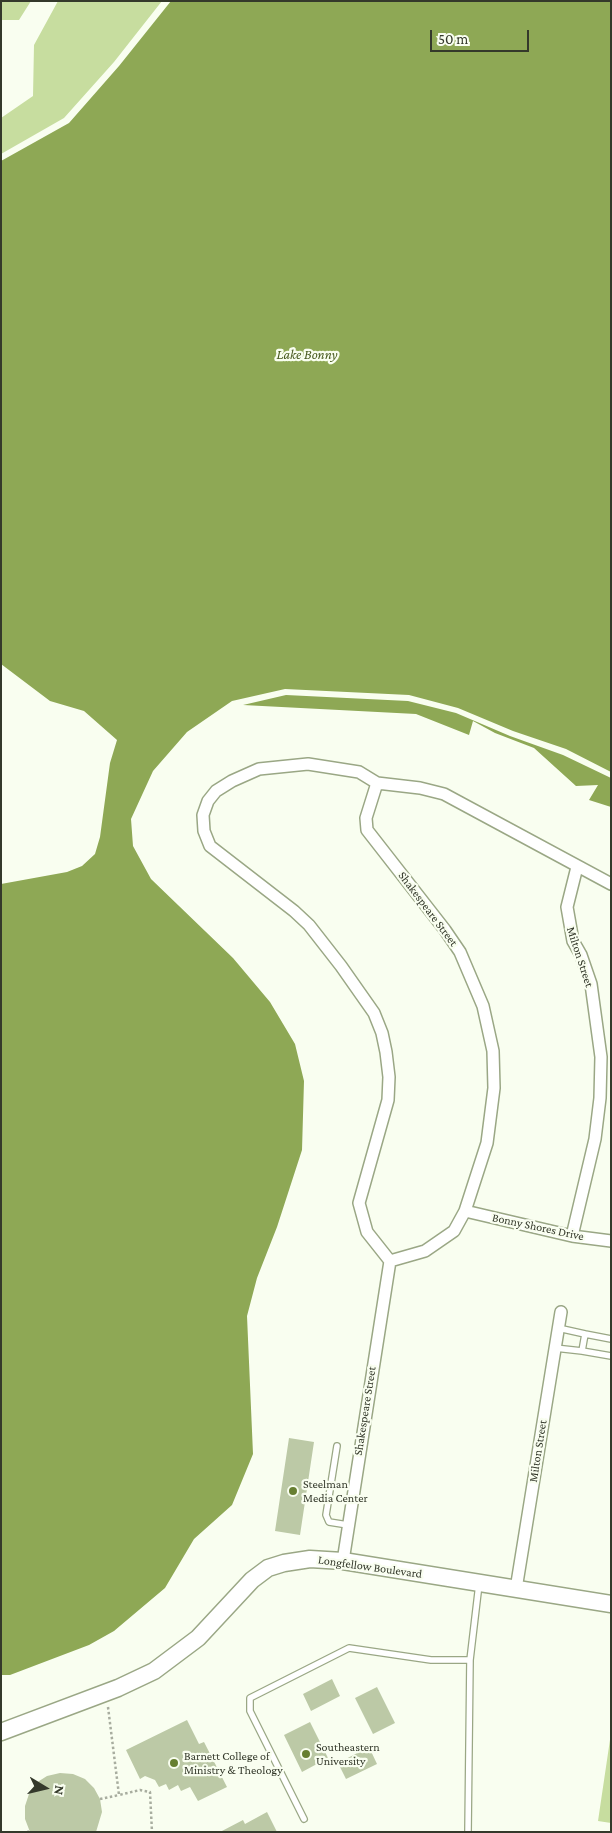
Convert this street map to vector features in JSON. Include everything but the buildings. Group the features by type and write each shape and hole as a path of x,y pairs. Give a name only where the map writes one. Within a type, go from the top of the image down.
{"street":[{"path":"390,1261 367,1232 358,1203 388,1100 389,1077 382,1033 374,1013 358,988 309,926 294,911 210,846 204,831 203,815 208,801 216,791 232,781 259,769 290,765 316,765 359,772 377,783 420,788 444,794 611,884"},
{"name":"Shakespeare Street","path":"343,1561 384,1289 390,1261 425,1251 454,1231 465,1211 487,1143 492,1118 493,1051 483,1006 460,952 367,830 366,818 377,783"},
{"name":"Milton Street","path":"572,1236 595,1139 600,1098 601,1057 591,984 581,955 573,940 567,907 577,867"},
{"name":"Bonny Shores Drive","path":"465,1211 572,1236 611,1241"},
{"name":"Milton Street","path":"516,1589 560,1312"},
{"name":"Longfellow Boulevard","path":"1,1732 110,1691 154,1671 198,1638 236,1595 268,1568 284,1562 310,1559 343,1561 611,1604"}],"lane":[{"path":"558,1328 611,1339"},
{"path":"582,1351 585,1334"},
{"path":"555,1348 611,1356"},
{"path":"337,1446 326,1515 329,1522 348,1525"},
{"path":"468,1832 470,1660 479,1583"},
{"path":"304,1819 250,1711 250,1698 349,1648 431,1660 470,1660"}],"path":[{"path":"108,1704 119,1795"},
{"path":"100,1799 140,1790 150,1792 152,1832"}],"shaded area":[{"path":"1,1 31,1 19,20 1,20"},
{"path":"58,1 162,1 114,62 64,118 1,154 1,118 33,96 34,45"},
{"path":"611,1733 611,1823 598,1821"}],"water":[{"name":"Lake Bonny","path":"171,1 611,1 611,772 566,749 513,731 458,708 409,695 285,689 232,701 187,732 153,771 131,819 133,846 151,879 233,958 270,1002 295,1044 304,1081 302,1150 277,1227 257,1278 247,1316 253,1454 232,1505 194,1539 165,1588 114,1631 89,1645 10,1675 1,1675 1,884 67,872 82,866 95,854 100,837 110,763 117,740 84,711 50,701 1,664 1,161 69,123 119,66"},
{"path":"286,695 408,701 456,713 510,736 563,755 611,778 611,807 589,800 598,785 576,786 534,748 495,733 473,721 469,735 416,714 243,705"}],"place":[{"name":"Steelman Media Center","path":"293,1491"},
{"name":"Southeastern University","path":"306,1754"},
{"name":"Barnett College of Ministry & Theology","path":"174,1763"}]}
